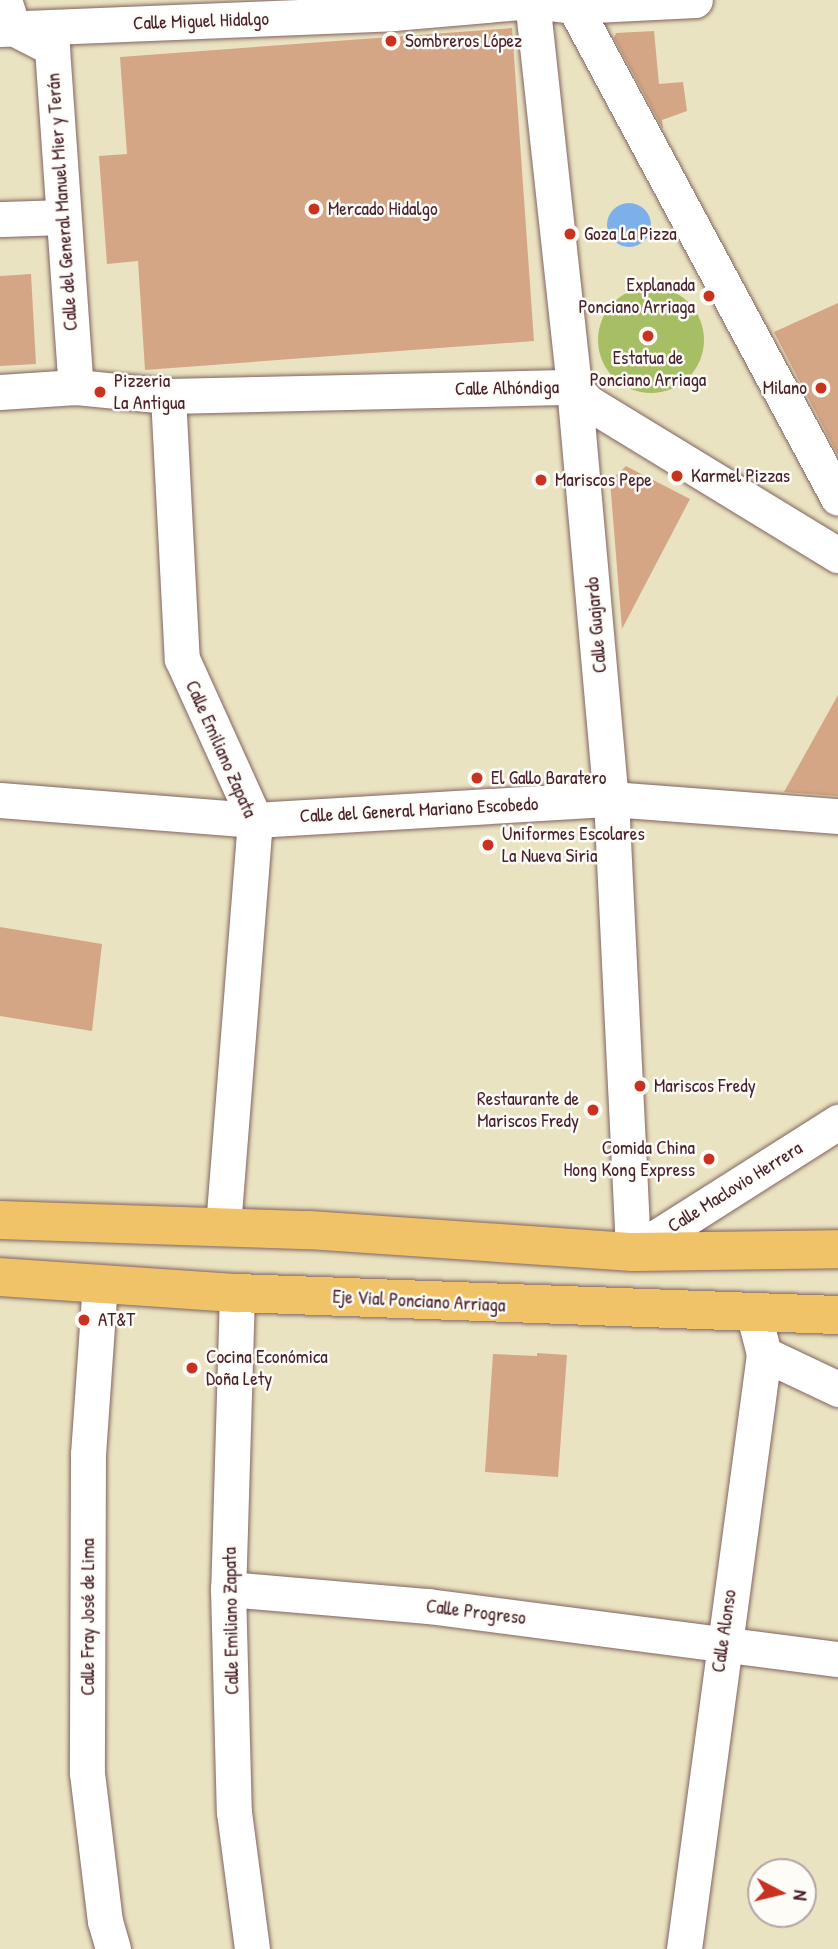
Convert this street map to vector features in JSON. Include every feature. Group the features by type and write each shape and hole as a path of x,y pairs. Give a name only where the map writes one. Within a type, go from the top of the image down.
{"main road":[{"path":"0,1220 223,1227 633,1252 838,1249"},
{"name":"Eje Vial Ponciano Arriaga","path":"0,1277 237,1293 754,1315 838,1315"}],"street":[{"name":"Calle Miguel Hidalgo","path":"6,19 532,1 574,6 695,0"},
{"name":"Calle Guajardo","path":"532,1 574,387 611,799 633,1252"},
{"path":"574,6 838,498"},
{"name":"Calle del General Manuel Mier y Terán","path":"6,19 52,48 76,387"},
{"path":"0,219 62,217"},
{"name":"Calle Alhóndiga","path":"0,392 76,387 168,396 574,387 587,402 838,555"},
{"name":"Calle Emiliano Zapata","path":"168,396 182,659 255,820 223,1227"},
{"name":"Calle del General Mariano Escobedo","path":"0,800 255,820 611,799 838,816"},
{"name":"Calle Maclovio Herrera","path":"633,1252 838,1122"},
{"name":"Calle Fray José de Lima","path":"100,1283 88,1454 87,1773 105,1921 113,1949"},
{"name":"Calle Emiliano Zapata","path":"237,1293 228,1589 234,1812 252,1949"},
{"name":"Calle Alonso","path":"684,1949 722,1642 764,1354 754,1315"},
{"path":"764,1354 838,1389"},
{"name":"Calle Progreso","path":"228,1589 428,1606 722,1642 838,1660"}],"green space":[{"path":"651,287 671,291 688,303 700,320 704,340 700,360 688,377 671,389 651,393 631,389 614,377 602,360 598,340 602,320 614,303 631,291"}],"water":[{"path":"629,203 644,210 651,225 644,240 629,247 614,240 607,225 614,210"}],"building":[{"name":"Mercado Hidalgo","path":"512,28 534,341 145,370 138,261 107,264 99,156 127,154 120,57"},
{"path":"654,31 659,84 683,82 687,111 662,120 663,129 614,38 616,33"},
{"path":"31,274 36,364 0,366 0,276"},
{"name":"Milano","path":"838,303 838,455 774,332"},
{"path":"626,466 690,499 622,629 610,481"},
{"path":"838,695 838,796 784,792"},
{"path":"0,927 102,944 92,1031 0,1016"},
{"path":"537,1353 567,1355 558,1477 485,1472 493,1354 537,1356"}],"place":[{"name":"Sombreros López","path":"391,41"},
{"name":"Mercado Hidalgo","path":"314,209"},
{"name":"Goza La Pizza","path":"570,234"},
{"name":"Explanada Ponciano Arriaga","path":"709,296"},
{"name":"Estatua de Ponciano Arriaga","path":"648,336"},
{"name":"Milano","path":"821,388"},
{"name":"Pizzeria La Antigua","path":"100,392"},
{"name":"Karmel Pizzas","path":"677,476"},
{"name":"Mariscos Pepe","path":"541,480"},
{"name":"El Gallo Baratero","path":"477,778"},
{"name":"Uniformes Escolares La Nueva Siria","path":"488,845"},
{"name":"Mariscos Fredy","path":"640,1086"},
{"name":"Restaurante de Mariscos Fredy","path":"593,1110"},
{"name":"Comida China Hong Kong Express","path":"709,1159"},
{"name":"AT&T","path":"84,1320"},
{"name":"Cocina Económica Doña Lety","path":"192,1368"}]}
